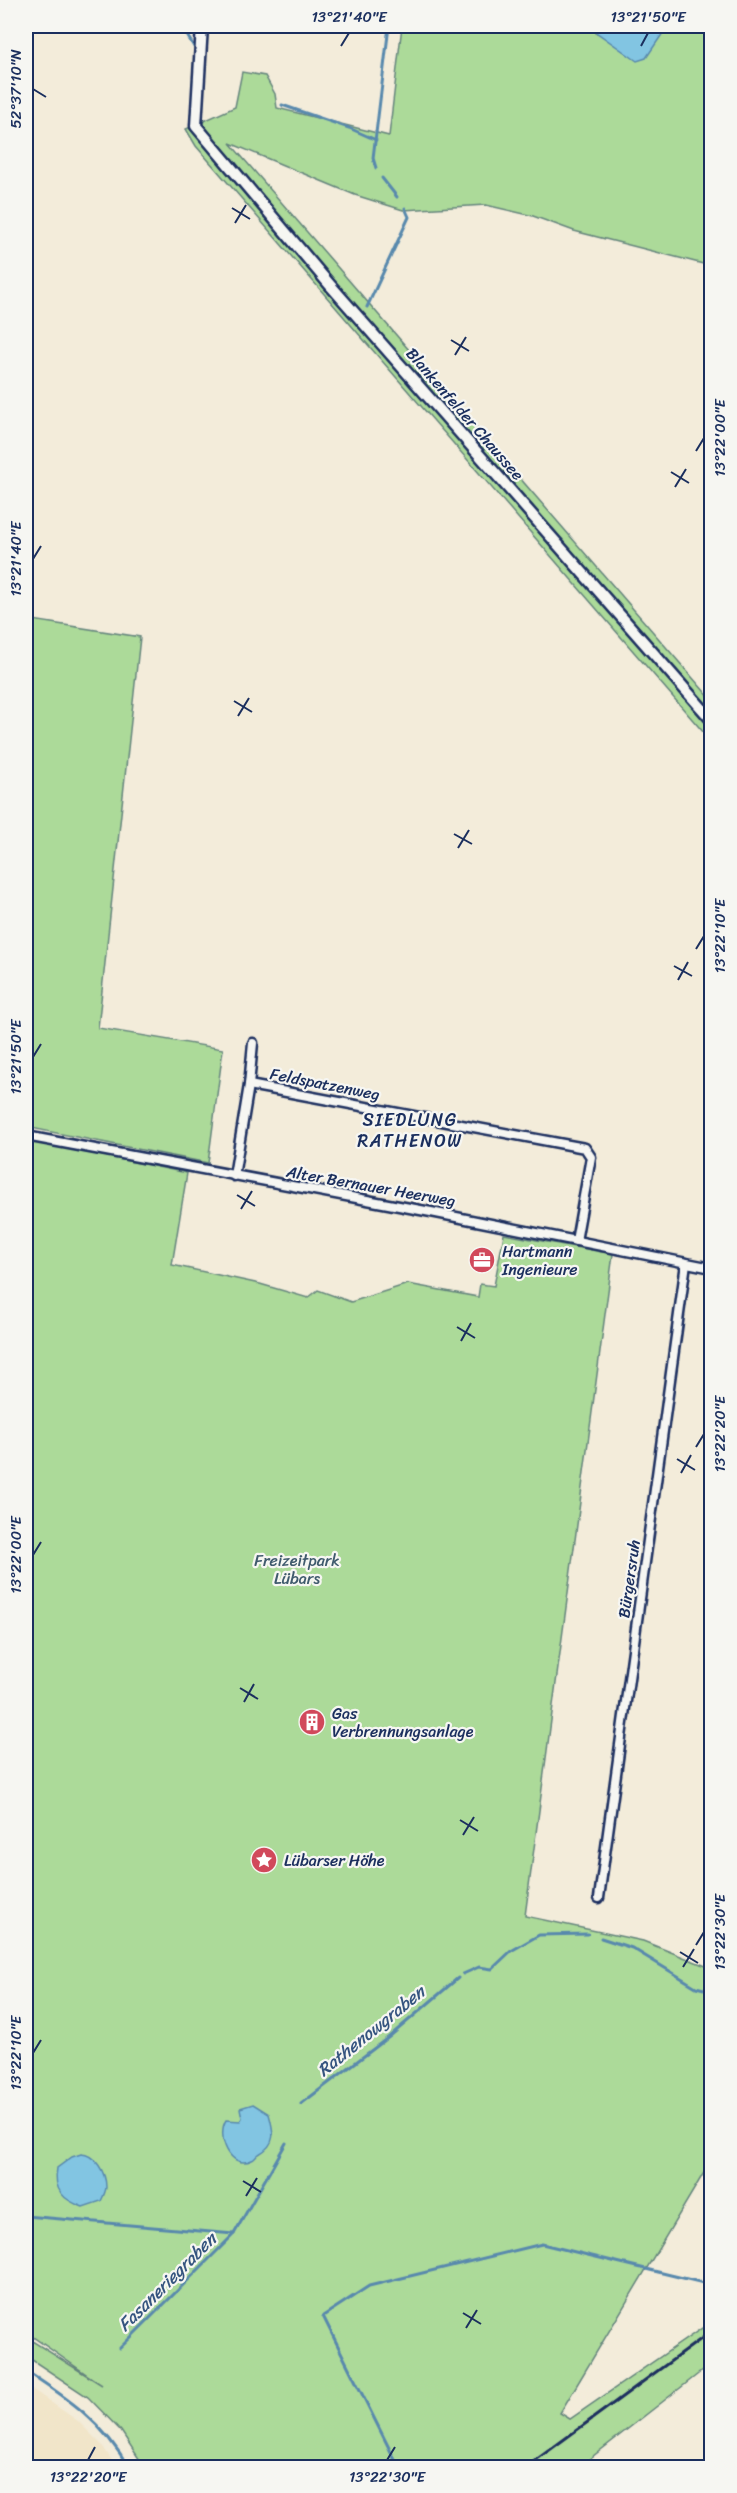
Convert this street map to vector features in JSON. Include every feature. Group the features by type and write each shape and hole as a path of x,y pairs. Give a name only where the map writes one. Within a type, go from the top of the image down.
{"street":[{"name":"Blankenfelder Chaussee","path":"202,26 196,126 330,285 711,720"},
{"name":"Feldspatzenweg","path":"234,1176 249,1085 253,1043"},
{"name":"Feldspatzenweg","path":"249,1085 585,1148 591,1157 576,1241"},
{"name":"Alter Bernauer Heerweg","path":"26,1136 711,1268"},
{"name":"Bürgersruh","path":"599,1898 686,1263"}],"shaded area":[{"path":"26,2385 78,2421 102,2445 116,2467 26,2467"}],"green space":[{"path":"402,26 596,26 596,33 663,33 664,26 711,26 711,266 574,231 533,216 486,205 403,210 355,195 230,143 711,699 711,741 196,146 186,129 235,107 242,72 265,76 275,94 277,108 389,136"},
{"path":"26,619 140,637 98,1028 223,1049 208,1163 26,1127"},
{"name":"Freizeitpark Lübars","path":"26,1140 187,1173 172,1265 260,1284 308,1298 318,1290 351,1302 408,1284 478,1297 480,1284 494,1286 504,1234 613,1254 525,1916 643,1941 711,1968 711,2161 560,2413 570,2419 711,2322 711,2364 579,2467 145,2468 121,2431 88,2397 26,2356 26,2337 102,2385 26,2332"}],"water":[{"path":"596,26 664,26 663,33 646,58 637,61 596,32"},
{"path":"253,2104 269,2114 273,2137 269,2146 253,2160 237,2161 231,2156 224,2143 223,2127 226,2120 240,2121 242,2118 240,2108"},
{"path":"81,2154 91,2157 99,2165 106,2187 101,2201 83,2207 70,2201 61,2193 56,2176 57,2168 72,2157"}],"waterway":[{"path":"140,29 151,26"},
{"path":"178,26 184,30 194,47"},
{"path":"376,168 373,158 389,26"},
{"path":"282,105 349,128 376,140"},
{"path":"382,178 397,197"},
{"path":"367,307 409,217 405,208"},
{"name":"Rathenowgraben","path":"463,1974 479,1967 492,1969 511,1951 539,1935 588,1934"},
{"name":"Rathenowgraben","path":"601,1938 632,1948 696,1987 712,1991"},
{"name":"Rathenowgraben","path":"301,2104 389,2037 458,1978"},
{"name":"Fasaneriegraben","path":"120,2348 234,2234 286,2143"},
{"path":"26,2216 234,2234"},
{"path":"399,2468 323,2316 369,2286 542,2244 712,2285"},
{"path":"26,2371 71,2402 96,2424 108,2437 129,2468"}],"railway":[{"path":"525,2468 712,2331"}],"place":[{"name":"Hartmann Ingenieure","path":"482,1260"},
{"name":"Gas Verbrennungsanlage","path":"312,1722"},
{"name":"Lübarser Höhe","path":"264,1860"}],"district":[{"name":"SIEDLUNG RATHENOW","path":"410,1130"}]}
